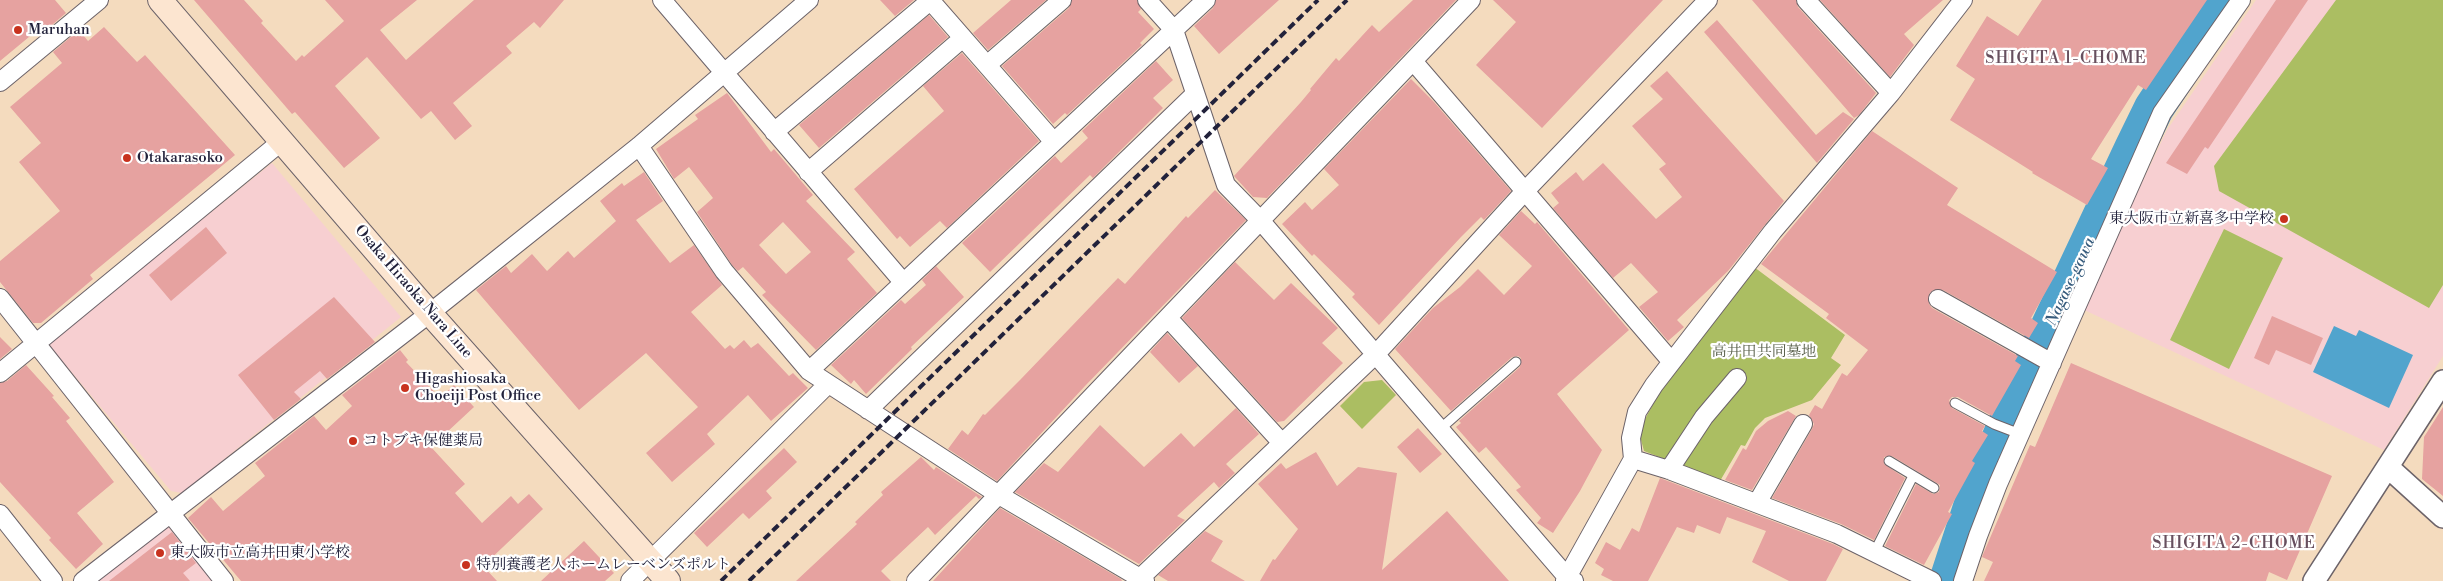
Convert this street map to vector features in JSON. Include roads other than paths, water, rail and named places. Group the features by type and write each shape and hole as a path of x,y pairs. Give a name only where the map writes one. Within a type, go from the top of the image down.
{"main road":[{"name":"Osaka Hiraoka Nara Line","path":"160,0 430,313 668,581"}],"street":[{"path":"0,82 99,0"},
{"path":"662,0 903,282"},
{"path":"83,581 430,313 639,146 809,0"},
{"path":"774,132 930,0 1054,142"},
{"path":"987,65 1062,0"},
{"path":"1147,0 1174,30 1226,185 1260,220 1568,580 1633,459 1631,438 1637,412 1671,361 1773,231 1891,93 1963,0"},
{"path":"809,370 1206,0"},
{"path":"916,581 1471,0"},
{"path":"639,146 724,271 809,370 999,495 1141,580 1376,354 1526,190 1708,0"},
{"path":"1806,0 1891,93"},
{"path":"1963,581 2041,356 2162,113 2241,0"},
{"path":"808,172 963,38"},
{"path":"1413,61 1526,190 1671,361"},
{"path":"868,410 1195,94"},
{"path":"0,373 282,141"},
{"path":"0,298 37,342 169,514 224,581"},
{"path":"1938,299 2041,356"},
{"path":"1168,318 1282,443"},
{"path":"1670,470 1704,417 1737,378"},
{"path":"2314,581 2389,468 2443,381"},
{"path":"630,581 828,384"},
{"path":"1757,504 1803,424"},
{"path":"1633,459 1670,470 1837,534 1932,581"},
{"path":"2389,468 2443,517"},
{"path":"0,514 53,581"}],"lane":[{"path":"1440,429 1516,362"},
{"path":"1954,403 1994,424 2015,432"},
{"path":"1889,461 1934,488"},
{"path":"1874,553 1913,476"}],"water":[{"path":"2334,326 2356,336 2359,330 2413,355 2389,408 2313,372"}],"waterway":[{"name":"Nagase-gawa","path":"1949,581 1977,495 2042,345 2134,149 2154,108 2226,0"}],"railway":[{"path":"721,581 1318,0"},
{"path":"749,581 1347,0"}],"place":[{"name":"Maruhan","path":"18,30"},
{"name":"Otakarasoko","path":"127,158"},
{"name":"東大阪市立新喜多中学校","path":"2284,219"},
{"name":"Higashiosaka Choeiji Post Office","path":"405,388"},
{"name":"コトブキ保健薬局","path":"353,441"},
{"name":"東大阪市立高井田東小学校","path":"160,553"},
{"name":"特別養護老人ホームレーベンズポルト","path":"466,565"}],"district":[{"name":"SHIGITA 1-CHOME","path":"2066,59"},
{"name":"SHIGITA 2-CHOME","path":"2234,544"}],"park label":[{"name":"高井田共同墓地","path":"1764,352"}]}
